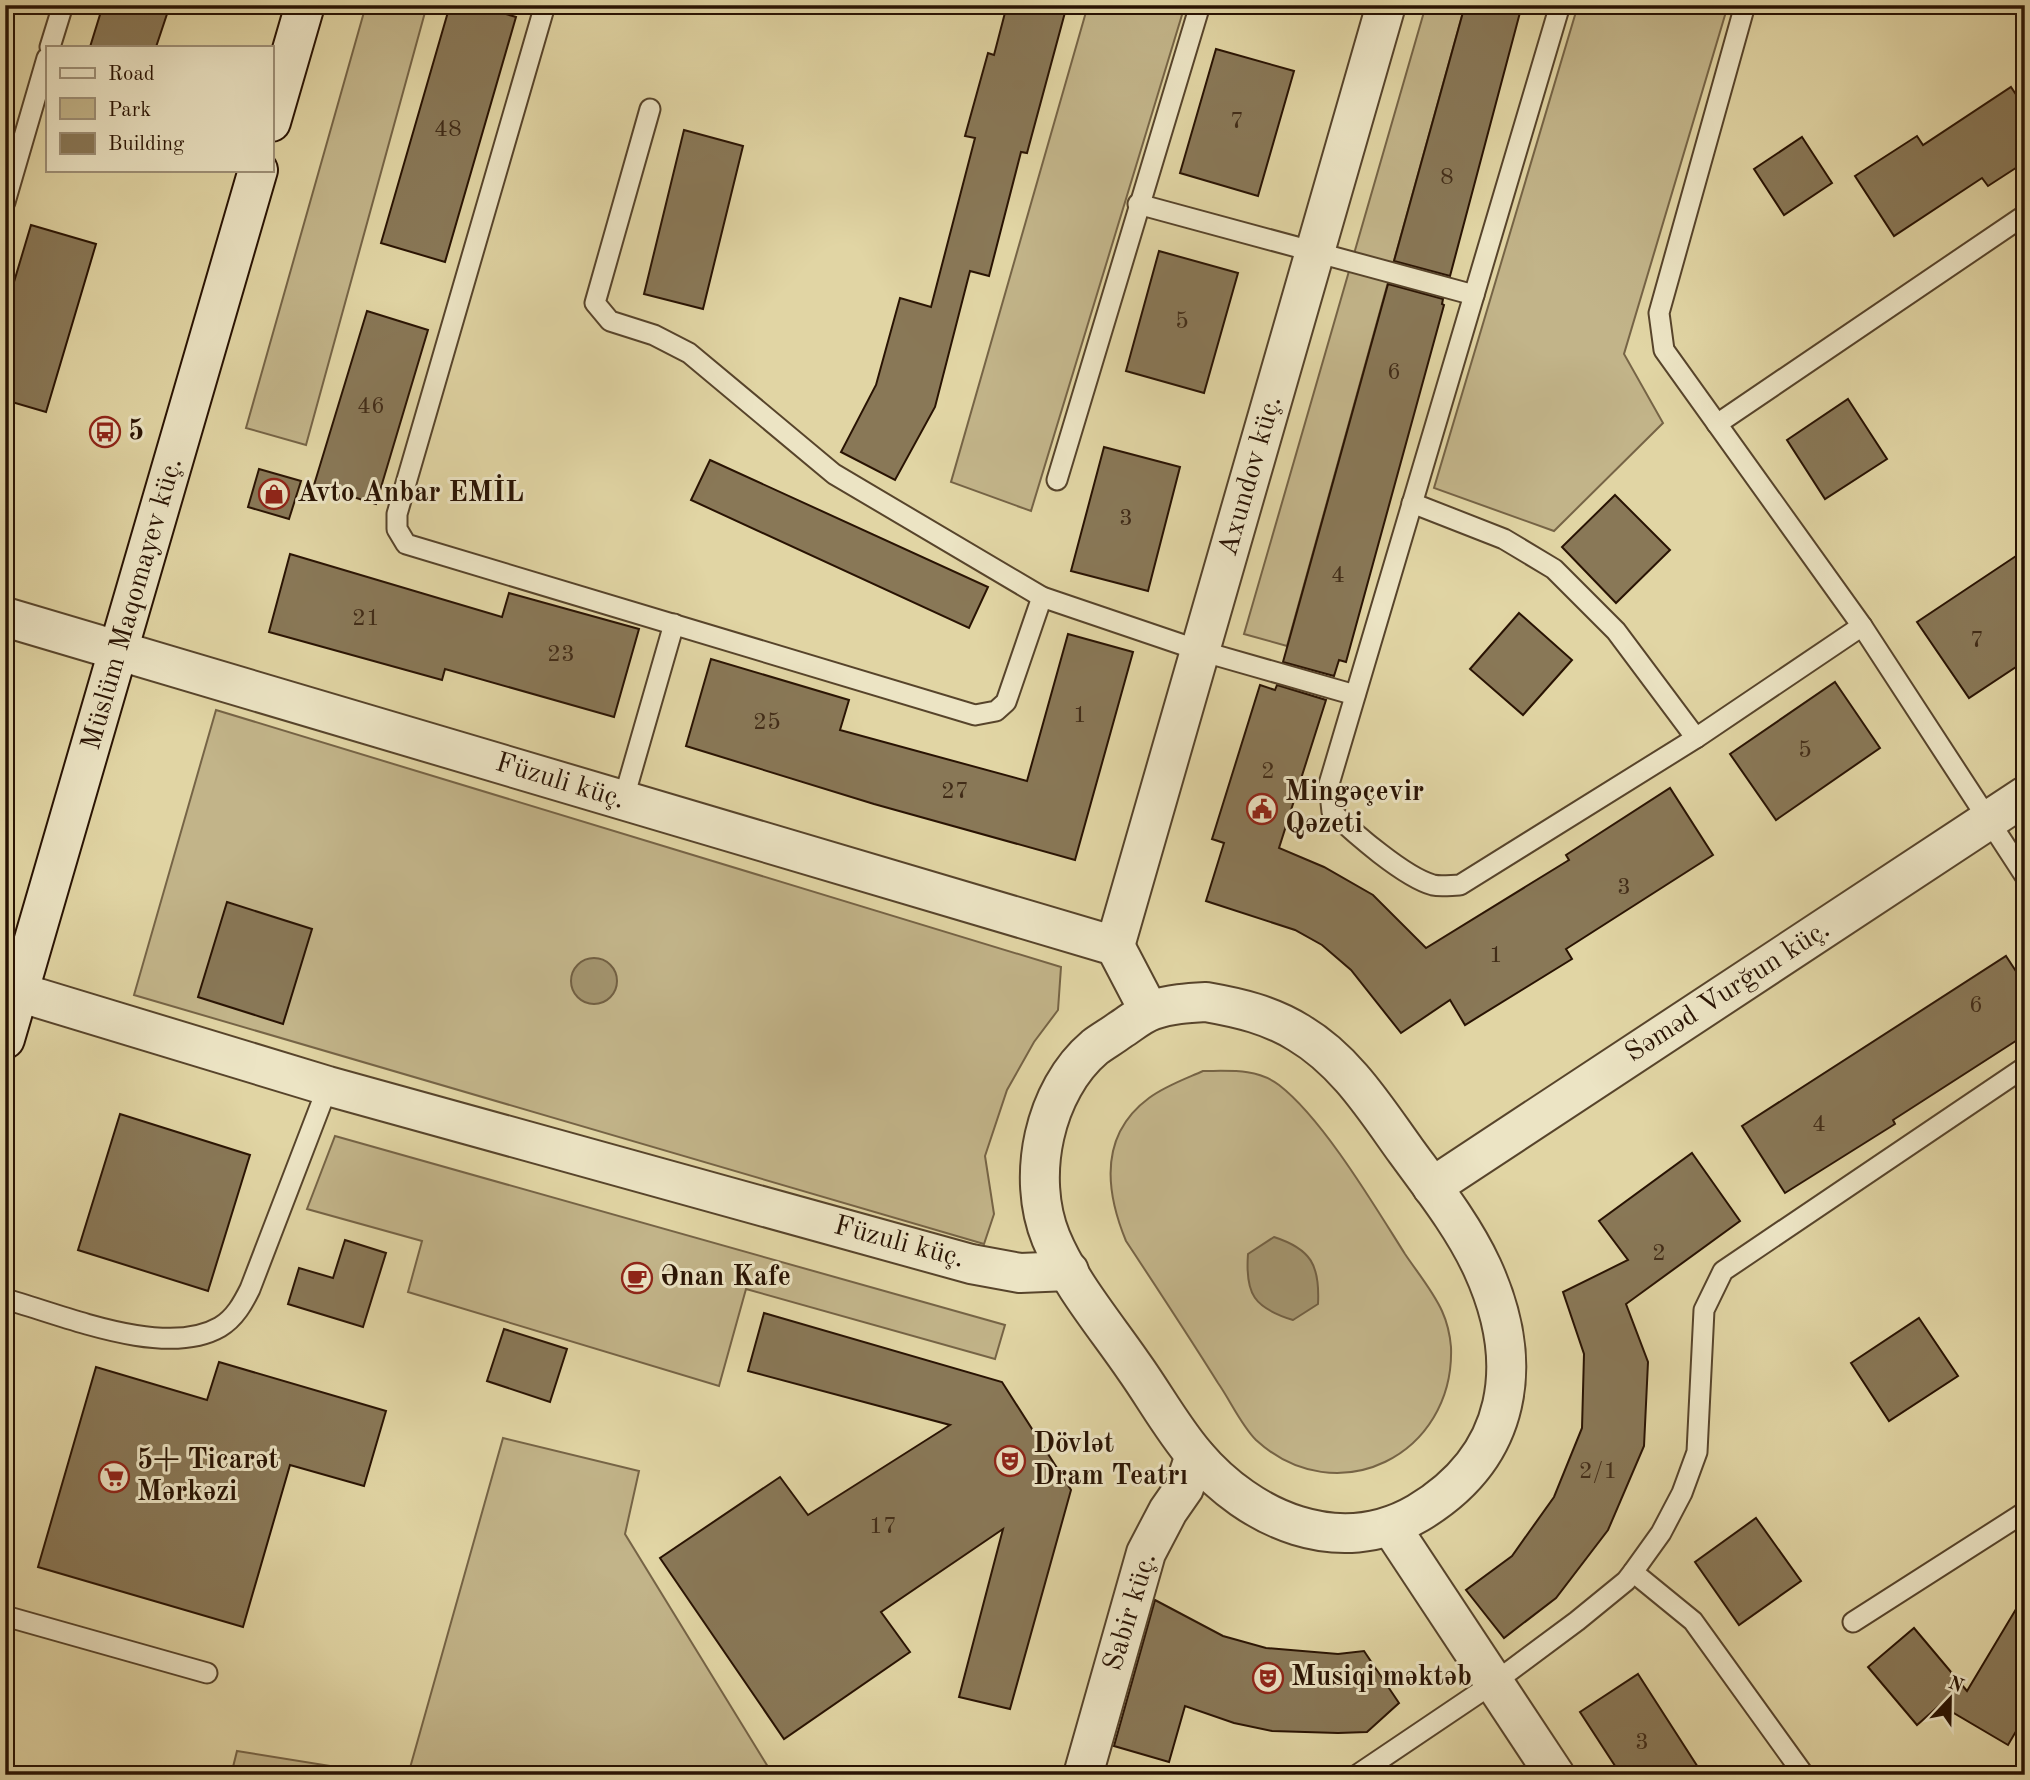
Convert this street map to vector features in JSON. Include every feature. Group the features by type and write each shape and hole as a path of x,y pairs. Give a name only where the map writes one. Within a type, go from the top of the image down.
{"street":[{"path":"273,115 305,5"},
{"name":"Axundov küç.","path":"1115,946 1386,5"},
{"name":"Müslüm Maqomayev küç.","path":"5,1038 12,990 120,651 256,172"},
{"name":"Füzuli küç.","path":"5,617 1115,946"},
{"name":"Səməd Vurğun küç.","path":"1432,1187 2025,796"},
{"path":"1115,946 1149,1011"},
{"name":"Füzuli küç.","path":"12,990 328,1086 971,1264 1020,1273 1069,1271"},
{"path":"1206,1002 1264,1014 1301,1034 1357,1084 1432,1187 1480,1264 1497,1306 1505,1342 1507,1375 1501,1414 1486,1450 1464,1481 1419,1512 1391,1527 1360,1534 1332,1534 1304,1529 1278,1520 1223,1484 1195,1455 1069,1271 1051,1237 1043,1207 1039,1172 1042,1147 1058,1099 1076,1067 1095,1047 1149,1011 1177,1004 1206,1002"},
{"name":"Sabir küç.","path":"1083,1775 1146,1553 1168,1511 1184,1488 1195,1455"},
{"path":"1391,1527 1555,1775"}],"lane":[{"path":"50,46 63,5"},
{"path":"545,5 397,514 397,529 406,544 975,715 996,711 1006,702 1042,597"},
{"path":"1057,480 1200,5"},
{"path":"1560,5 1329,784 1332,812 1392,861 1434,886 1460,885 1696,738 1862,626"},
{"path":"1745,5 1659,313 1664,350 1862,626 2025,876"},
{"path":"5,202 46,61"},
{"path":"650,109 595,303 610,321 654,335 689,353 834,474 1042,597 1201,651 1356,695"},
{"path":"1138,204 1474,295"},
{"path":"1717,424 2025,215"},
{"path":"1412,503 1504,539 1554,569 1616,631 1696,738"},
{"path":"623,801 674,624"},
{"path":"1357,1775 1495,1682 1577,1621 1626,1581 1633,1572 1661,1533 1682,1493 1697,1452 1704,1310 1723,1271 2025,1067"},
{"path":"5,1299 146,1338 191,1337 220,1327 240,1309 250,1289 328,1086"},
{"path":"1853,1622 2025,1512"},
{"path":"1633,1572 1693,1621 1804,1775"},
{"path":"5,1616 207,1673"}],"green space":[{"path":"366,5 427,5 306,445 246,428"},
{"path":"1088,5 1185,5 1031,511 951,482"},
{"path":"1426,5 1465,5 1287,646 1244,634"},
{"path":"1578,5 1728,5 1624,354 1663,423 1554,531 1434,488"},
{"path":"216,710 1061,967 1058,1010 1034,1042 1007,1090 985,1156 994,1214 984,1244 134,995"},
{"path":"1203,1071 1243,1072 1262,1076 1279,1085 1296,1100 1347,1164 1442,1311 1451,1347 1447,1385 1434,1418 1412,1443 1385,1462 1354,1472 1321,1472 1288,1462 1256,1440 1126,1241 1111,1183 1114,1146 1121,1129 1149,1098 1168,1086"},
{"path":"335,1136 1005,1325 995,1359 746,1289 719,1386 408,1292 422,1241 307,1209"},
{"path":"503,1438 639,1471 625,1534 773,1775 408,1775"},
{"path":"237,1751 386,1775 231,1775"}],"shaded area":[{"path":"594,958 610,965 617,981 610,997 594,1004 578,997 571,981 578,965"},
{"path":"1274,1237 1305,1253 1315,1269 1318,1304 1293,1320 1261,1304 1255,1298 1248,1280 1248,1254"}],"building":[{"path":"103,5 170,5 156,46 90,46"},
{"path":"450,5 476,5 516,17 445,262 381,243"},
{"path":"1007,5 1067,5 1027,153 1021,152 989,276 970,271 935,407 895,480 841,452 876,385 900,298 931,307 975,138 965,136 988,53 994,55"},
{"path":"1465,5 1522,5 1450,276 1394,261"},
{"path":"1216,49 1294,71 1258,196 1180,173"},
{"path":"2011,87 2025,108 2025,162 1988,186 1982,178 1894,236 1855,176 1917,136 1923,145"},
{"path":"684,130 743,146 703,309 644,294"},
{"path":"1802,137 1832,183 1784,215 1754,169"},
{"path":"31,225 96,244 46,412 5,400 5,312"},
{"path":"1159,251 1238,273 1204,393 1126,371"},
{"path":"1388,284 1443,299 1444,305 1346,662 1339,660 1334,676 1283,662"},
{"path":"367,311 428,330 376,504 314,485"},
{"path":"1848,399 1887,459 1825,499 1787,440"},
{"path":"1104,447 1180,467 1148,591 1071,571"},
{"path":"710,460 988,587 969,628 691,500"},
{"name":"Avto Anbar EMİL","path":"259,469 301,481 289,519 248,507"},
{"path":"1615,495 1670,550 1616,603 1562,547"},
{"path":"2025,550 2025,661 1969,698 1917,622"},
{"path":"290,554 502,617 509,593 639,629 614,717 445,669 442,680 269,632"},
{"path":"1519,613 1572,660 1523,715 1470,669"},
{"path":"1068,634 1133,652 1075,860 874,804 686,746 711,659 849,700 840,730 1027,781"},
{"path":"1835,682 1880,748 1776,820 1730,754"},
{"path":"1260,685 1275,690 1277,685 1326,700 1279,848 1324,867 1373,895 1426,948 1569,860 1566,855 1670,788 1713,855 1566,949 1572,959 1465,1025 1450,1000 1401,1033 1351,970 1322,945 1295,930 1206,901 1224,843 1212,839"},
{"path":"227,902 312,929 283,1024 198,997"},
{"path":"2006,956 2025,985 2025,1035 1893,1120 1895,1124 1785,1193 1742,1126"},
{"path":"120,1114 250,1155 208,1291 78,1250"},
{"path":"1692,1153 1740,1221 1626,1304 1648,1362 1644,1446 1608,1530 1556,1598 1504,1638 1466,1590 1512,1556 1554,1497 1582,1428 1584,1354 1563,1292 1628,1260 1599,1221"},
{"path":"345,1240 386,1253 363,1327 288,1304 299,1268 333,1278"},
{"path":"764,1313 1002,1382 1071,1490 1010,1709 959,1697 1003,1529 881,1612 910,1652 784,1739 660,1558 780,1477 808,1515 950,1425 748,1371"},
{"path":"1919,1318 1958,1376 1889,1421 1851,1363"},
{"path":"504,1329 567,1349 550,1402 487,1381"},
{"path":"219,1362 386,1411 364,1486 290,1465 243,1627 38,1567 96,1367 207,1400"},
{"path":"1756,1518 1801,1581 1739,1625 1695,1562"},
{"path":"2025,1594 2025,1716 2008,1745 1940,1705 1917,1725 1868,1667 1914,1628 1967,1691"},
{"path":"1155,1600 1223,1636 1266,1648 1338,1654 1364,1651 1399,1703 1367,1732 1338,1733 1272,1731 1234,1723 1185,1706 1169,1762 1114,1746"},
{"path":"1638,1674 1703,1775 1621,1775 1580,1712"}],"place":[{"name":"5","path":"105,432"},
{"name":"Avto Anbar EMİL","path":"274,494"},
{"name":"Mingəçevir Qəzeti","path":"1262,809"},
{"name":"Ənan Kafe","path":"637,1278"},
{"name":"Dövlət Dram Teatrı","path":"1010,1461"},
{"name":"5+ Ticarət Mərkəzi","path":"114,1477"},
{"name":"Musiqi məktəb","path":"1268,1678"}]}
